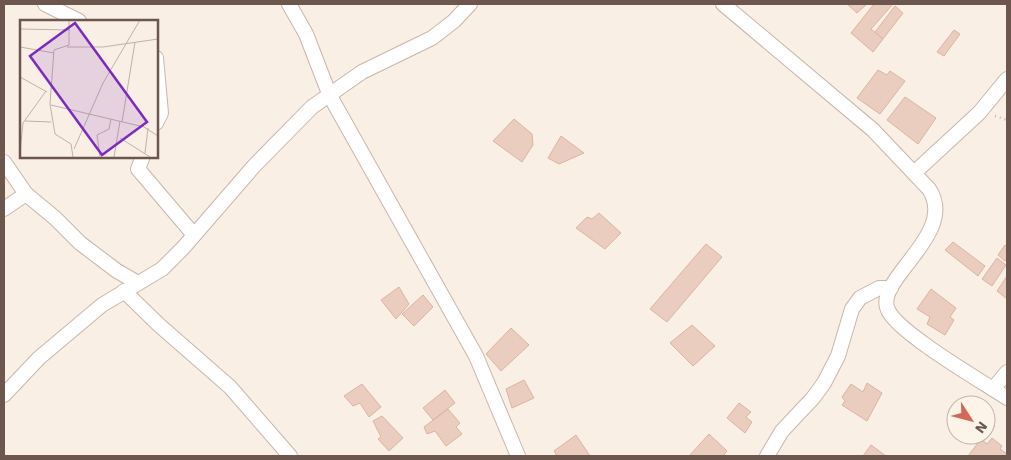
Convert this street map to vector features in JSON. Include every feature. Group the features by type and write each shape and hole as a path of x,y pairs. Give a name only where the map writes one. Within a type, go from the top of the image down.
{"street":[{"path":"45,4 76,20"},
{"path":"289,4 306,34 330,96 476,356 518,456"},
{"path":"4,394 39,358 102,305 162,269 254,166 312,107 362,72 432,38 454,21 470,4"},
{"path":"724,4 873,130 935,197 934,223 920,247 891,288 886,303 888,311 901,325 920,340 1007,398"},
{"path":"914,173 979,113 1007,79"},
{"path":"158,86 160,113 158,118"},
{"path":"142,158 138,170 194,235"},
{"path":"4,162 26,194 55,218 80,243 117,271 138,283"},
{"path":"4,209 26,194"},
{"path":"767,456 782,431 813,398 824,383 838,356 852,309 859,300 879,288 891,288"},
{"path":"124,291 159,325 230,387 290,456"},
{"path":"993,389 1007,372"}],"building":[{"path":"847,4 867,4 857,13"},
{"path":"874,4 893,4 871,29 883,39 873,52 851,33"},
{"path":"895,6 903,13 883,39 875,32"},
{"path":"954,30 960,34 944,56 937,52"},
{"path":"878,70 887,75 890,71 905,81 880,114 857,98"},
{"path":"905,97 936,118 918,144 887,120"},
{"path":"514,119 532,134 533,145 522,162 493,141"},
{"path":"561,136 584,153 559,164 548,158"},
{"path":"599,213 621,233 605,249 576,228 587,217 592,219"},
{"path":"953,242 985,266 978,276 945,250"},
{"path":"706,244 722,257 667,322 650,309"},
{"path":"1005,245 1007,246 1007,258 1005,261 998,255"},
{"path":"997,258 1006,265 992,286 982,279"},
{"path":"1007,276 1007,299 997,291"},
{"path":"399,287 409,304 396,319 381,300"},
{"path":"931,289 956,308 950,317 954,320 945,335 927,324 930,317 917,309"},
{"path":"423,295 433,307 414,326 402,314"},
{"path":"692,325 715,346 693,366 670,343"},
{"path":"511,328 529,345 501,371 486,354"},
{"path":"524,380 534,398 512,408 506,389"},
{"path":"867,383 882,393 867,421 842,405 845,401 842,397 851,384 863,392"},
{"path":"362,384 381,407 369,417 360,403 353,406 344,396"},
{"path":"445,390 455,403 433,420 423,408"},
{"path":"739,403 751,412 746,417 752,422 745,433 727,418"},
{"path":"448,409 460,423 456,427 462,434 446,446 435,431 427,434 424,427"},
{"path":"382,416 403,438 389,451 378,439 381,437 373,421"},
{"path":"709,434 727,451 723,456 690,455"},
{"path":"576,435 590,456 557,456 554,451"},
{"path":"996,441 1002,446 1000,449 1007,454 1007,456 968,456 976,445 996,445"},
{"path":"871,445 886,456 863,456"}]}
